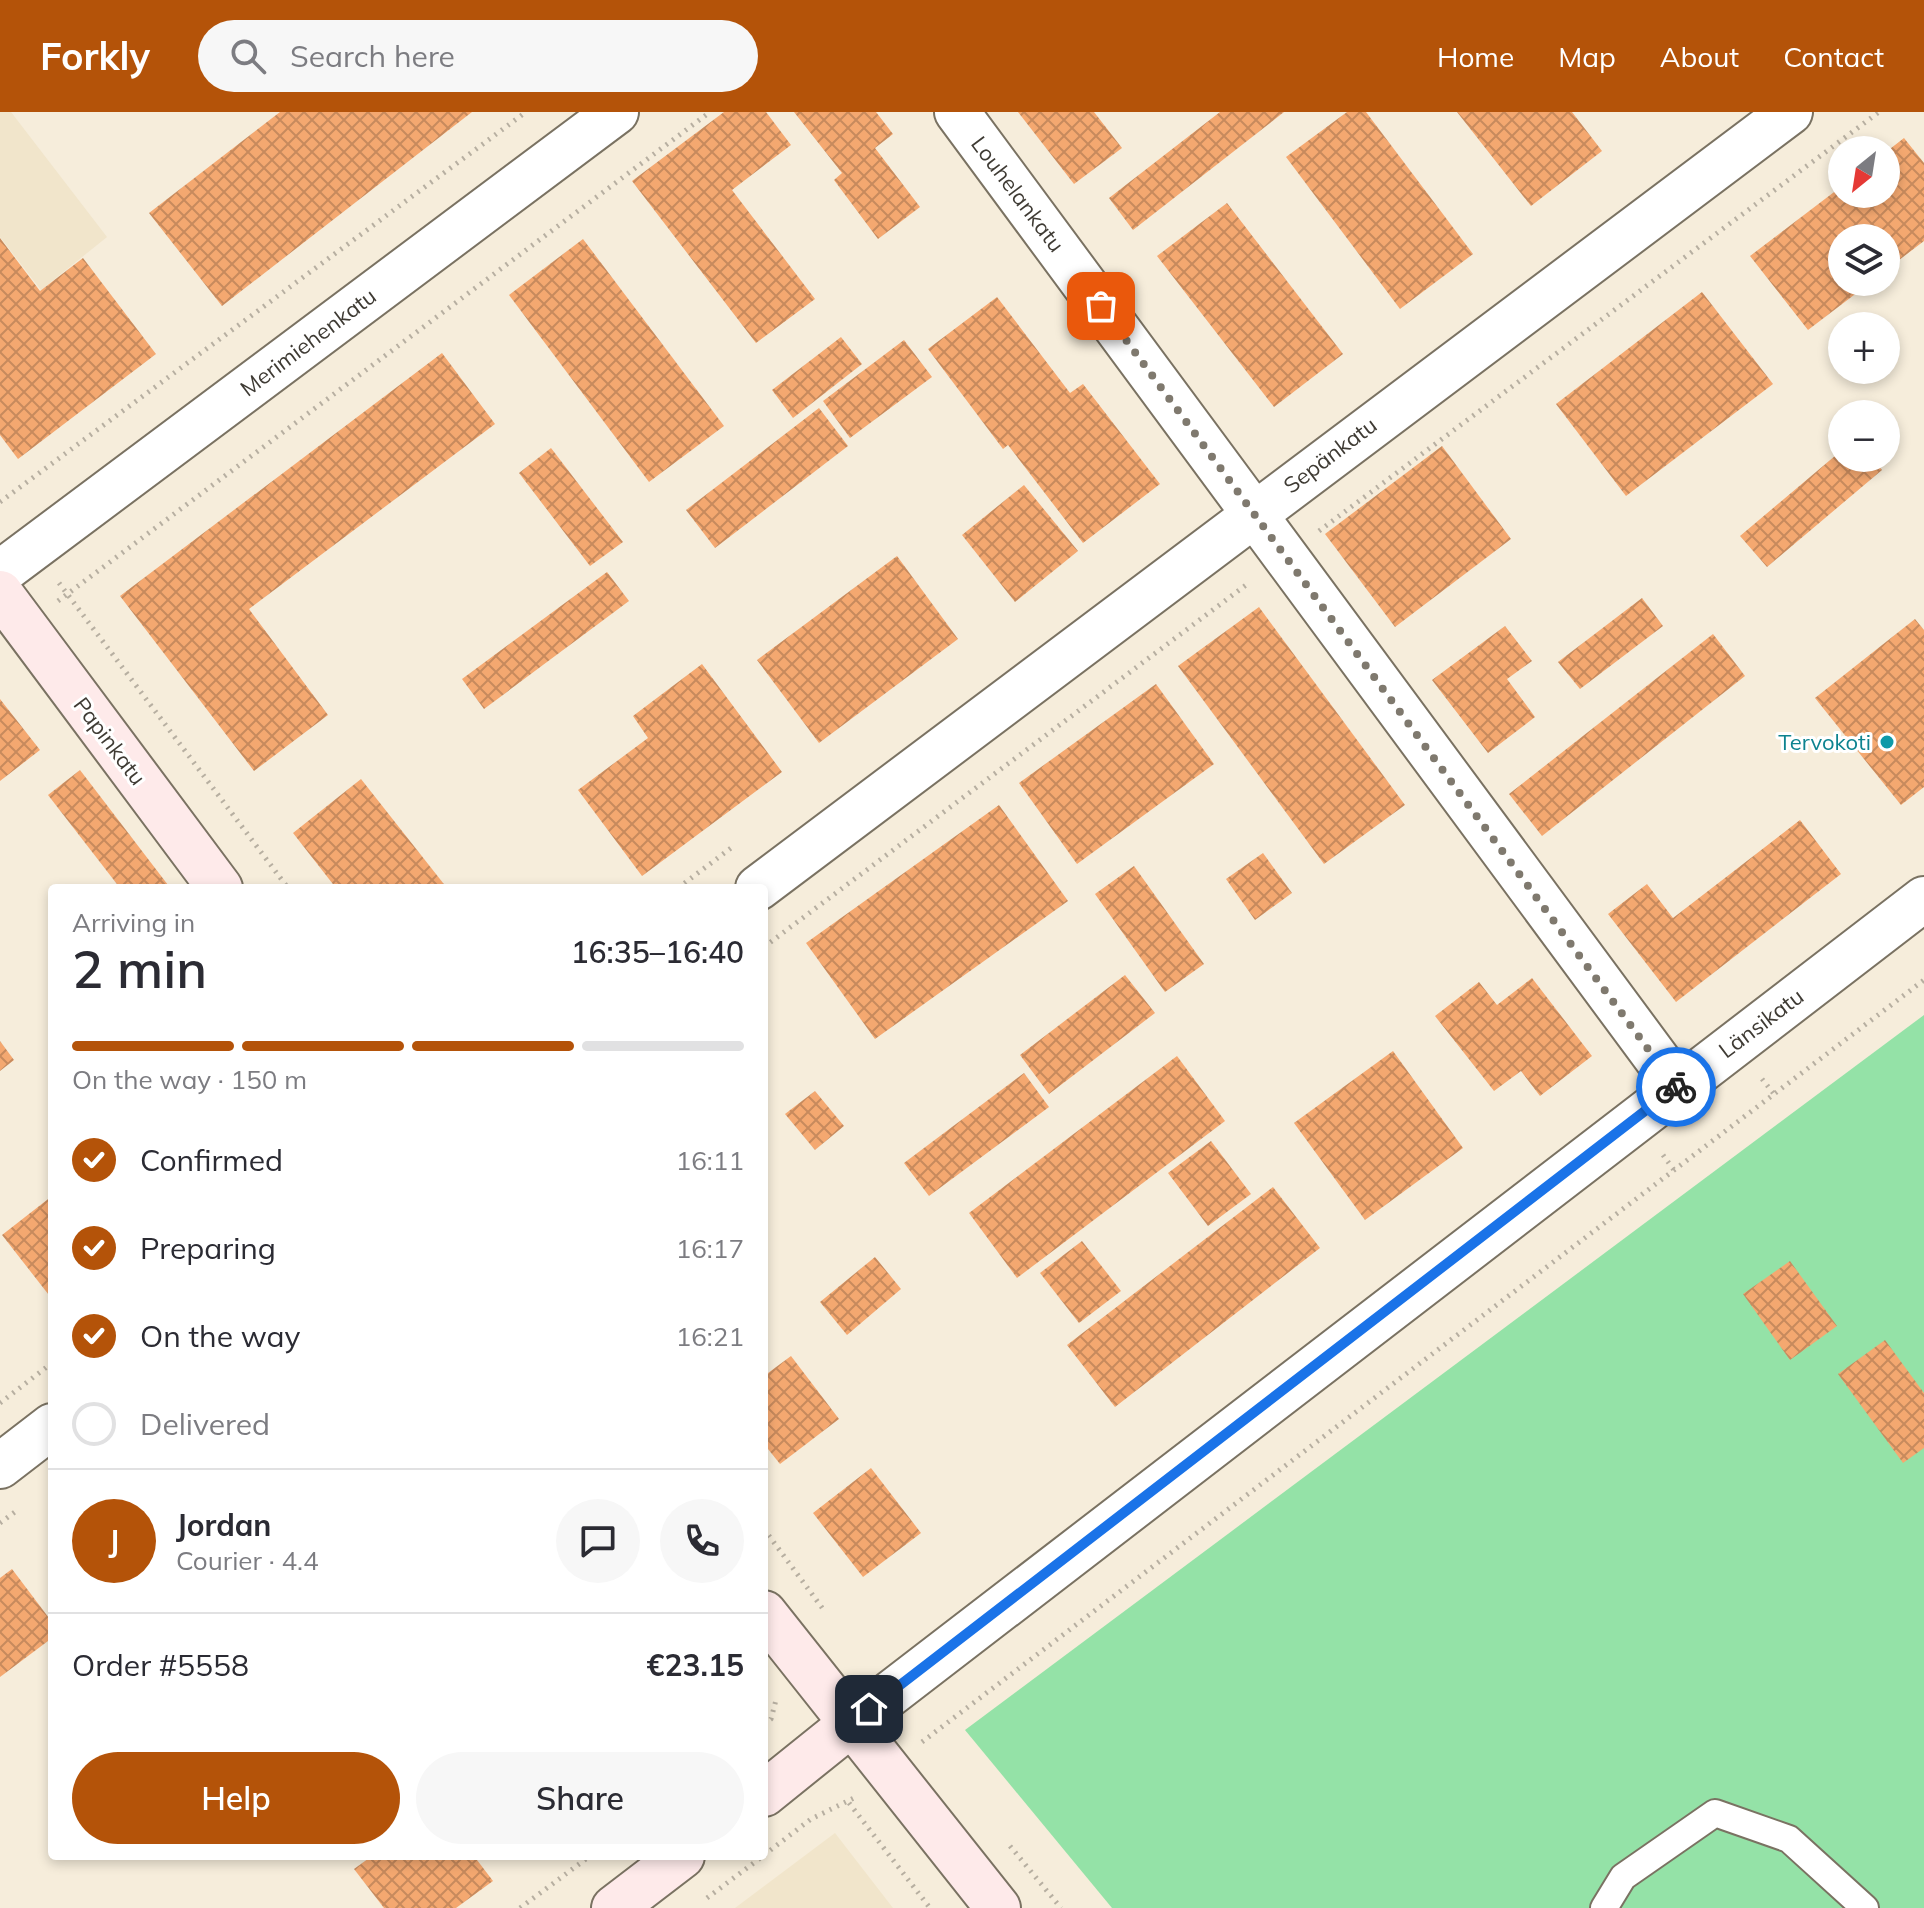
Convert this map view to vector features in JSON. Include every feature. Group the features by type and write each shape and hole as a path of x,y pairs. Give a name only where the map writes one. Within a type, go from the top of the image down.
{"street":[{"name":"Merimiehenkatu","path":"17,560 616,112"},
{"name":"Louhelankatu","path":"957,112 1677,1086"},
{"name":"Sepänkatu","path":"763,884 1254,511 1790,112"},
{"name":"Papinkatu","path":"12,609 217,884"},
{"name":"Länsikatu","path":"768,1791 1677,1086 1924,899"},
{"path":"0,1466 48,1429"},
{"path":"768,1618 998,1908"},
{"path":"614,1908 677,1860"}],"lane":[{"path":"1604,1908 1623,1877 1715,1813 1789,1839 1865,1908"}],"path":[{"path":"285,884 67,594 17,560 0,502 526,112"},
{"path":"12,609 67,594 710,112"},
{"path":"768,1852 811,1819 849,1803 937,1730 1924,980"},
{"path":"0,1403 48,1366"},
{"path":"768,1721 779,1691"},
{"path":"849,1803 930,1908"},
{"path":"520,1908 585,1860"},
{"path":"705,1899 758,1860"}],"shaded area":[{"path":"0,112 11,112 107,237 41,290 0,237"},
{"path":"835,1833 893,1908 735,1908"}],"green space":[{"path":"1924,1015 1924,1908 1112,1908 965,1730"}],"building":[{"path":"280,112 472,112 222,306 149,213"},
{"path":"724,112 766,112 791,145 732,190 815,299 756,343 632,181"},
{"path":"794,112 876,112 893,134 875,148 920,207 878,239 834,180 842,173"},
{"path":"1018,112 1094,112 1122,148 1074,184"},
{"path":"1220,112 1284,112 1133,230 1109,198"},
{"path":"1347,112 1366,112 1473,254 1400,309 1286,157"},
{"path":"1457,112 1572,112 1602,151 1531,206"},
{"path":"1904,138 1924,163 1924,241 1900,259 1900,224 1828,224 1828,296 1853,296 1808,330 1750,256 1828,197 1828,208 1900,208 1900,141"},
{"path":"1227,203 1343,354 1274,407 1157,256"},
{"path":"0,238 40,291 83,258 156,354 18,459 0,435"},
{"path":"583,239 724,426 649,482 509,295"},
{"path":"1702,292 1773,384 1626,496 1556,404"},
{"path":"997,297 1070,393 1083,384 1160,484 1083,543 1008,445 1003,449 928,349"},
{"path":"841,337 862,364 793,418 772,390"},
{"path":"904,340 932,377 850,438 823,401"},
{"path":"442,353 495,424 249,609 328,715 254,771 120,596"},
{"path":"819,408 848,446 715,548 686,510"},
{"path":"1442,446 1511,539 1395,627 1325,534"},
{"path":"551,448 623,542 590,566 519,473"},
{"path":"1828,462 1828,472 1880,472 1767,567 1740,536"},
{"path":"1024,485 1078,551 1015,602 962,535"},
{"path":"897,556 958,639 819,743 757,660"},
{"path":"607,572 629,601 484,709 462,679"},
{"path":"1642,598 1663,626 1580,689 1558,662"},
{"path":"1259,607 1405,805 1324,864 1178,666"},
{"name":"Tervokoti","path":"1915,619 1924,630 1924,787 1901,805 1815,698"},
{"path":"1505,626 1532,661 1507,679 1535,717 1488,753 1432,680"},
{"path":"1713,634 1745,676 1542,836 1509,794"},
{"path":"702,664 782,772 642,876 578,790 648,738 633,716"},
{"path":"1156,684 1214,764 1077,864 1019,783"},
{"path":"0,699 40,750 0,781"},
{"path":"80,770 167,884 117,884 48,795"},
{"path":"361,779 444,884 333,884 293,833"},
{"path":"999,805 1068,901 875,1039 806,943"},
{"path":"1800,820 1841,874 1676,1002 1608,914 1647,884 1673,918"},
{"path":"1263,853 1292,893 1255,920 1226,879"},
{"path":"1134,866 1204,964 1165,992 1095,894"},
{"path":"1125,975 1155,1013 1049,1094 1020,1055"},
{"path":"1532,978 1592,1056 1540,1096 1521,1071 1494,1091 1435,1016 1479,982 1497,1005"},
{"path":"0,1041 14,1060 0,1071"},
{"path":"1393,1051 1463,1148 1365,1220 1294,1123"},
{"path":"1177,1056 1225,1121 1017,1278 969,1213"},
{"path":"1024,1073 1049,1107 929,1196 904,1163"},
{"path":"815,1091 844,1126 815,1150 785,1114"},
{"path":"1211,1141 1251,1194 1208,1226 1168,1173"},
{"path":"1273,1187 1320,1248 1115,1407 1067,1345"},
{"path":"48,1199 48,1294 2,1235"},
{"path":"1082,1241 1121,1291 1079,1323 1040,1273"},
{"path":"875,1257 901,1289 847,1335 820,1302"},
{"path":"1790,1261 1837,1326 1790,1360 1743,1294"},
{"path":"1885,1340 1924,1393 1924,1448 1903,1463 1838,1374"},
{"path":"791,1356 839,1419 780,1464 768,1449 768,1373"},
{"path":"871,1468 921,1533 863,1577 813,1513"},
{"path":"12,1569 48,1617 48,1641 0,1677 0,1578"},
{"path":"366,1860 477,1860 493,1881 456,1908 384,1908 354,1869"}],"way so far":[{"path":"1101,306 1676,1087"}],"place":[{"name":"Tervokoti","path":"1887,742"}],"route":[{"path":"869,1709 1676,1087"}]}
